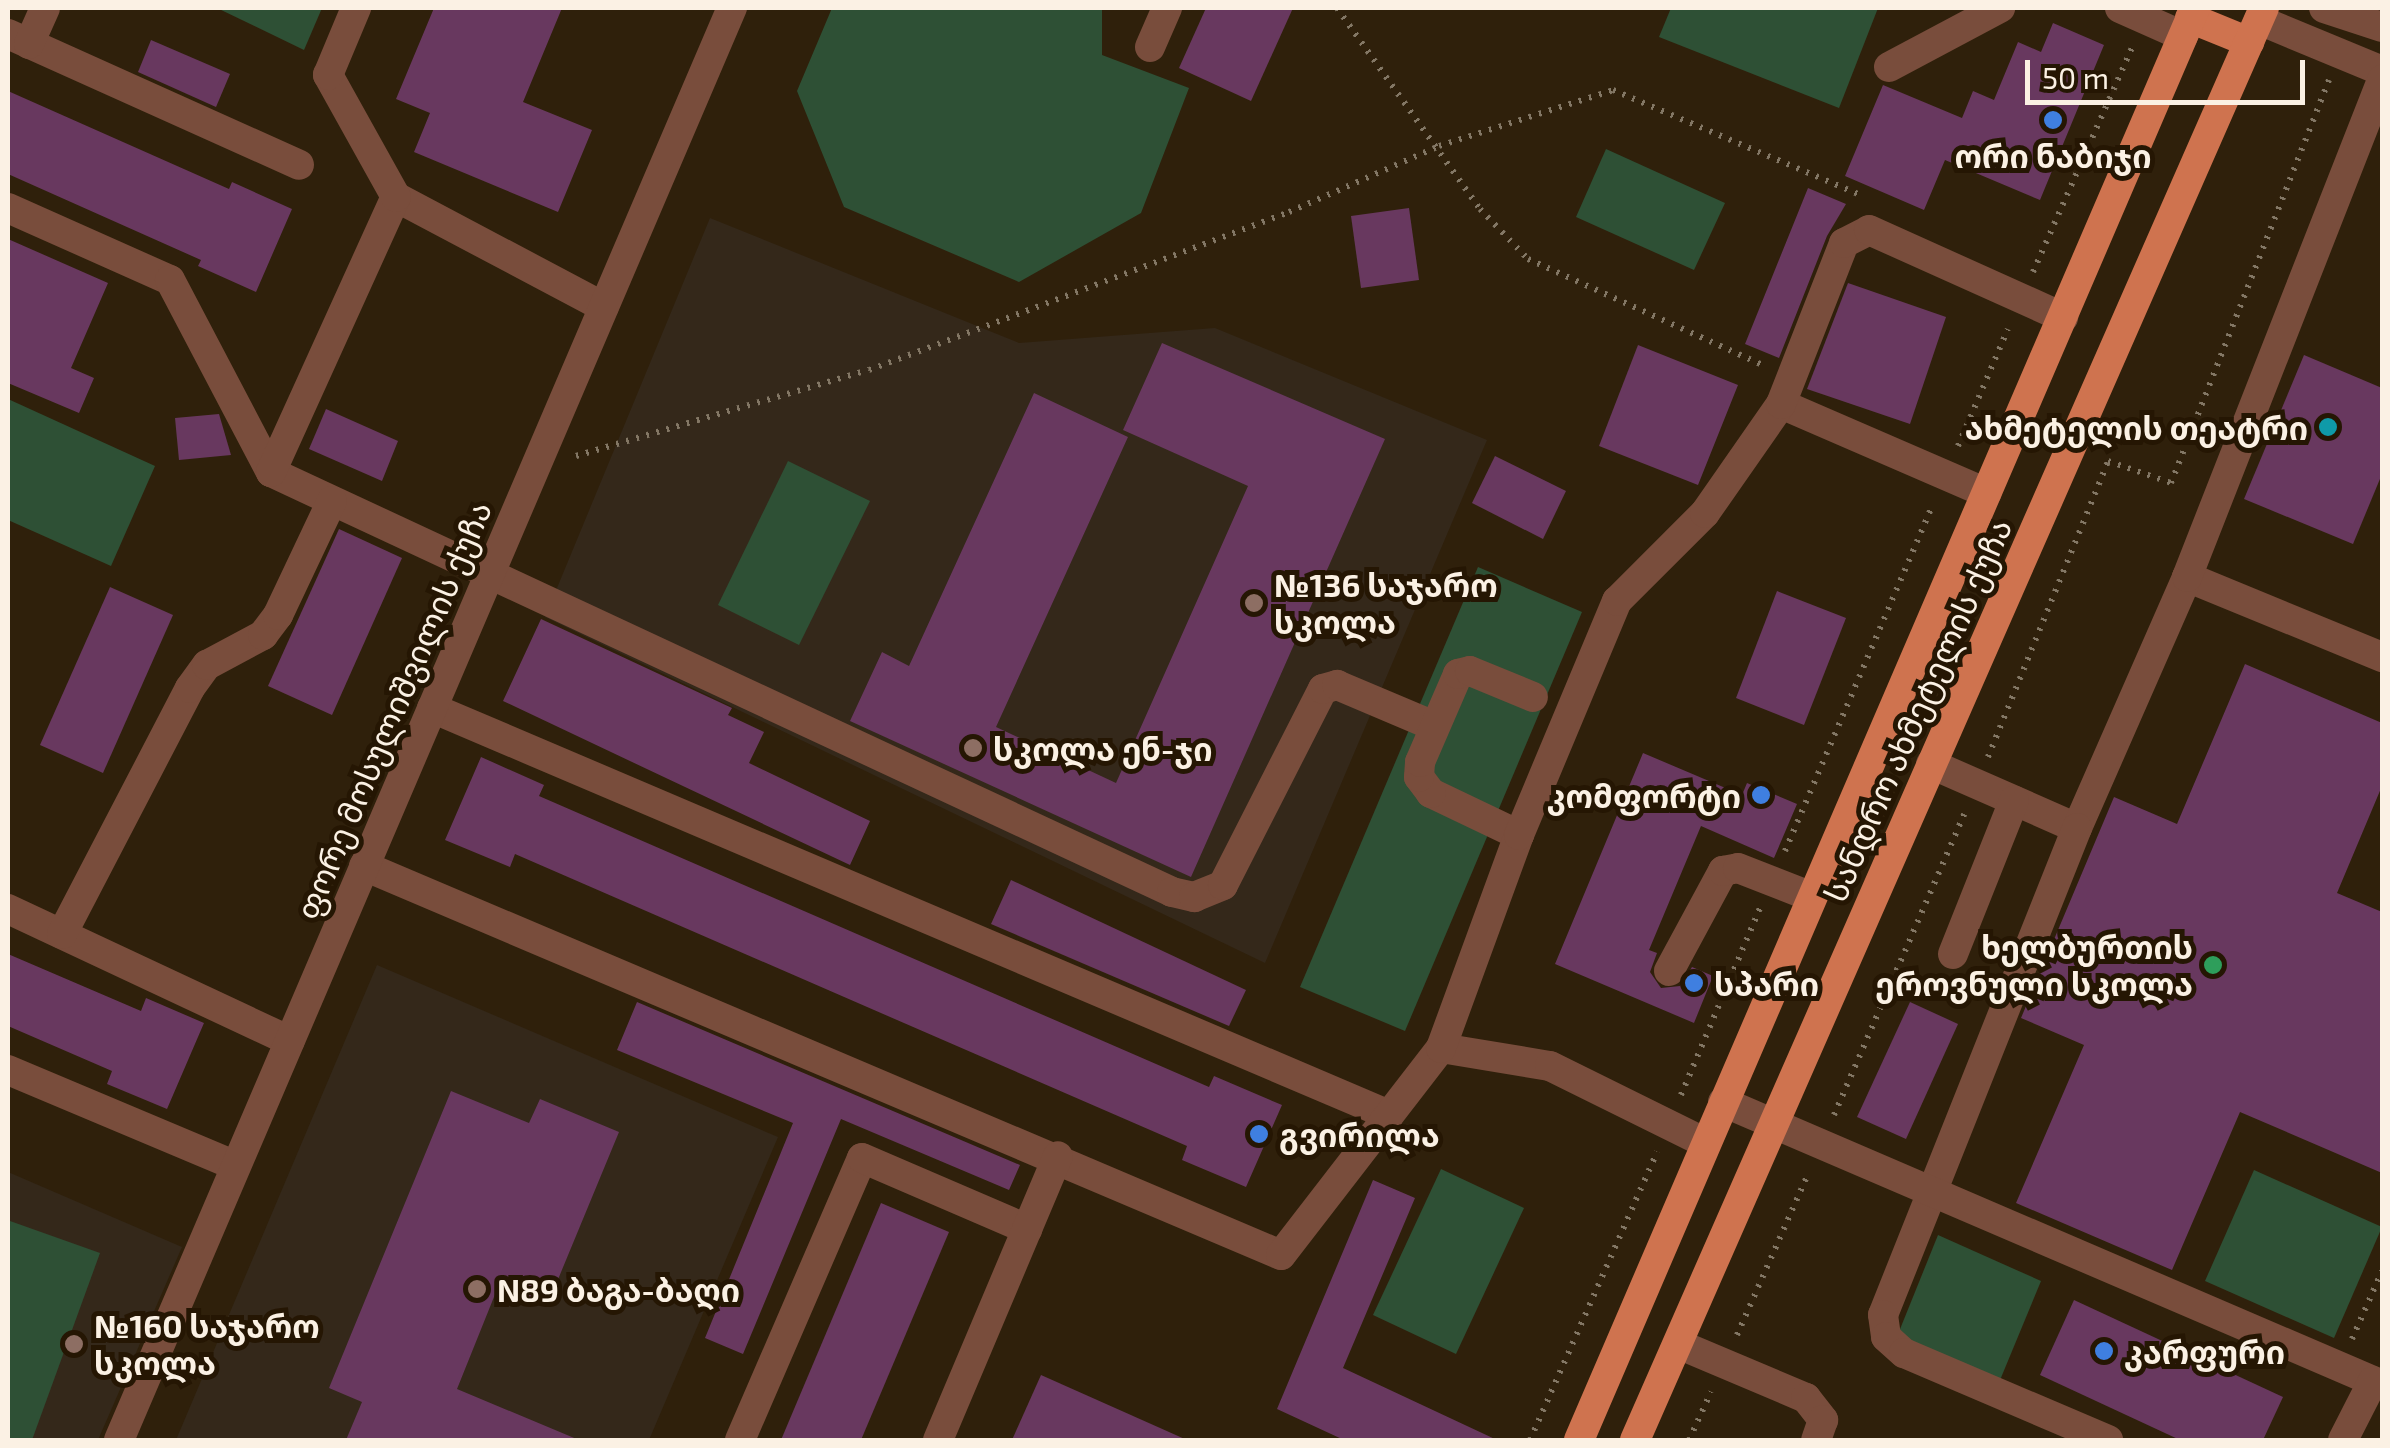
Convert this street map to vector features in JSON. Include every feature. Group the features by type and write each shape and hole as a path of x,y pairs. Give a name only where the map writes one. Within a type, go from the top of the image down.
{"main road":[{"path":"2189,20 2257,23"},
{"name":"სანდრო ახმეტელის ქუჩა","path":"1579,1440 2189,20"},
{"name":"სანდრო ახმეტელის ქუჩა","path":"1636,1440 2257,23"},
{"path":"1920,652 1970,676"}],"street":[{"path":"45,8 18,39 299,164"},
{"path":"356,8 328,75 396,196 604,306"},
{"name":"ფორე მოსულიშვილის ქუჩა","path":"119,1440 732,8"},
{"path":"1150,47 1167,8"},
{"path":"1889,67 2000,8"},
{"path":"2324,8 2382,27"},
{"path":"2132,13 2189,20"},
{"path":"2257,23 2382,71"},
{"path":"2108,1440 1904,1353 1886,1337 1884,1314 1927,1195 2077,828 2187,577 2382,80"},
{"path":"271,472 396,196"},
{"path":"8,208 170,280 271,472 1194,897 1213,894 1234,868 1323,689 1337,686 1434,726"},
{"path":"364,866 1058,1156 1281,1255 1441,1048 1519,835 1617,601 1705,513 1786,391 1844,243 1858,231 1882,235 2063,317"},
{"path":"1786,391 1988,493"},
{"path":"62,934 190,688 208,665 263,636 332,500"},
{"path":"2187,577 2382,657"},
{"path":"1519,835 1431,793 1419,778 1434,726 1458,674 1470,671 1533,697"},
{"path":"432,708 1389,1115"},
{"path":"1931,764 2077,828"},
{"path":"1954,954 2014,801"},
{"path":"1668,971 1723,871 1738,868 1812,897"},
{"path":"8,909 290,1041"},
{"path":"1441,1048 1550,1066 1704,1142"},
{"path":"8,1070 236,1166"},
{"path":"1723,1102 1927,1195 2373,1381 2343,1440"},
{"path":"938,1440 1058,1156"},
{"path":"740,1440 862,1158 1027,1230"},
{"path":"1678,1344 1725,1361 1818,1408 1823,1420 1816,1440"}],"path":[{"path":"1337,8 1480,208 1528,258 1786,391"},
{"path":"1530,1440 2022,298 2132,13"},
{"path":"1689,1440 1977,784 2108,461 2171,483 2340,54"},
{"path":"536,466 869,370 1288,212 1439,146 1614,90 1870,199"},
{"path":"2016,261 2034,269"},
{"path":"2339,1367 2382,1271"}],"shaded area":[{"path":"710,218 1019,343 1215,328 1487,440 1265,963 545,617"},
{"name":"N89 ბაგა-ბაღი","path":"377,965 778,1137 649,1440 176,1440"},
{"name":"№160 საჯარო სკოლა","path":"8,1172 182,1247 98,1440 8,1440"}],"green space":[{"path":"217,8 322,8 304,50"},
{"path":"832,8 1102,8 1102,55 1189,88 1141,213 1019,282 844,207 797,91"},
{"path":"1671,8 1878,8 1839,108 1659,37"},
{"path":"1606,149 1725,203 1694,270 1576,217"},
{"path":"8,399 155,466 111,566 8,520"},
{"path":"788,461 870,501 799,645 718,605"},
{"path":"1478,567 1582,612 1405,1031 1300,987"},
{"path":"1441,1169 1524,1208 1456,1354 1373,1315"},
{"path":"2254,1170 2382,1227 2334,1338 2205,1281"},
{"path":"10,1221 100,1253 32,1440 8,1440"},
{"path":"1938,1235 2041,1281 1993,1397 1890,1354"}],"building":[{"path":"434,8 562,8 523,102 592,130 558,212 414,152 430,113 396,99"},
{"path":"1206,8 1293,8 1251,101 1179,68"},
{"path":"2053,23 2104,45 2040,200 1945,160 1924,210 1845,176 1883,85 1962,118 1973,91 1994,100 2018,42 2041,52"},
{"path":"151,40 230,74 216,107 138,72"},
{"path":"8,91 229,189 232,182 292,209 256,292 198,266 201,260 8,174"},
{"path":"1808,188 1846,204 1827,236 1779,358 1745,344"},
{"path":"1409,208 1419,280 1361,288 1351,216"},
{"path":"8,239 108,283 71,368 94,378 79,413 8,383"},
{"path":"1848,283 1946,317 1910,424 1807,389"},
{"name":"№136 საჯარო სკოლა","path":"1162,343 1385,439 1191,877 850,721 882,652 909,666 1034,393 1128,437 996,727 1116,783 1248,486 1123,430"},
{"path":"1638,345 1738,385 1698,485 1599,446"},
{"name":"ახმეტელის თეატრი","path":"2304,355 2382,388 2382,474 2353,544 2244,499"},
{"path":"326,409 398,441 382,481 309,449"},
{"path":"219,414 231,455 179,460 175,418"},
{"path":"1495,456 1566,491 1543,539 1472,503"},
{"path":"339,529 402,558 332,715 268,686"},
{"path":"110,587 173,615 103,773 40,745"},
{"path":"1777,591 1846,618 1804,725 1736,698"},
{"path":"541,619 732,708 728,715 764,732 749,763 870,821 850,865 503,701"},
{"name":"ხელბურთის ეროვნული სკოლა","path":"2245,664 2382,723 2382,786 2337,893 2382,912 2382,1173 2240,1112 2172,1270 2016,1203 2084,1045 2021,1018 2114,797 2177,824"},
{"path":"1643,753 1742,795 1747,783 1797,804 1774,858 1701,826 1649,950 1657,953 1650,972 1661,988 1680,986 1692,967 1713,976 1694,1023 1555,964"},
{"path":"481,757 544,785 539,796 1209,1087 1214,1076 1282,1105 1246,1187 1182,1160 1187,1146 515,854 510,867 445,840"},
{"path":"1011,880 1246,990 1229,1026 991,924"},
{"path":"8,954 141,1011 146,998 204,1023 167,1109 107,1084 112,1071 8,1026"},
{"path":"637,1002 1020,1165 1009,1190 841,1119 743,1354 705,1338 793,1123 617,1050"},
{"path":"1910,1002 1958,1024 1906,1139 1857,1117"},
{"path":"451,1091 529,1123 540,1099 619,1132 547,1306 498,1287 457,1389 579,1440 346,1440 362,1402 329,1388"},
{"path":"1373,1180 1415,1198 1343,1368 1497,1440 1344,1440 1277,1409"},
{"path":"881,1203 949,1232 861,1440 781,1440"},
{"path":"2074,1300 2283,1397 2263,1440 2180,1440 2040,1375"},
{"path":"1041,1375 1187,1440 1012,1440"}],"place":[{"name":"ორი ნაბიჯი","path":"2053,120"},
{"name":"ახმეტელის თეატრი","path":"2328,427"},
{"name":"№136 საჯარო სკოლა","path":"1254,603"},
{"name":"სკოლა ენ-ჯი","path":"973,748"},
{"name":"კომფორტი","path":"1761,795"},
{"name":"ხელბურთის ეროვნული სკოლა","path":"2213,965"},
{"name":"სპარი","path":"1694,983"},
{"name":"გვირილა","path":"1259,1134"},
{"name":"N89 ბაგა-ბაღი","path":"477,1289"},
{"name":"№160 საჯარო სკოლა","path":"74,1344"},
{"name":"კარფური","path":"2104,1351"}]}
